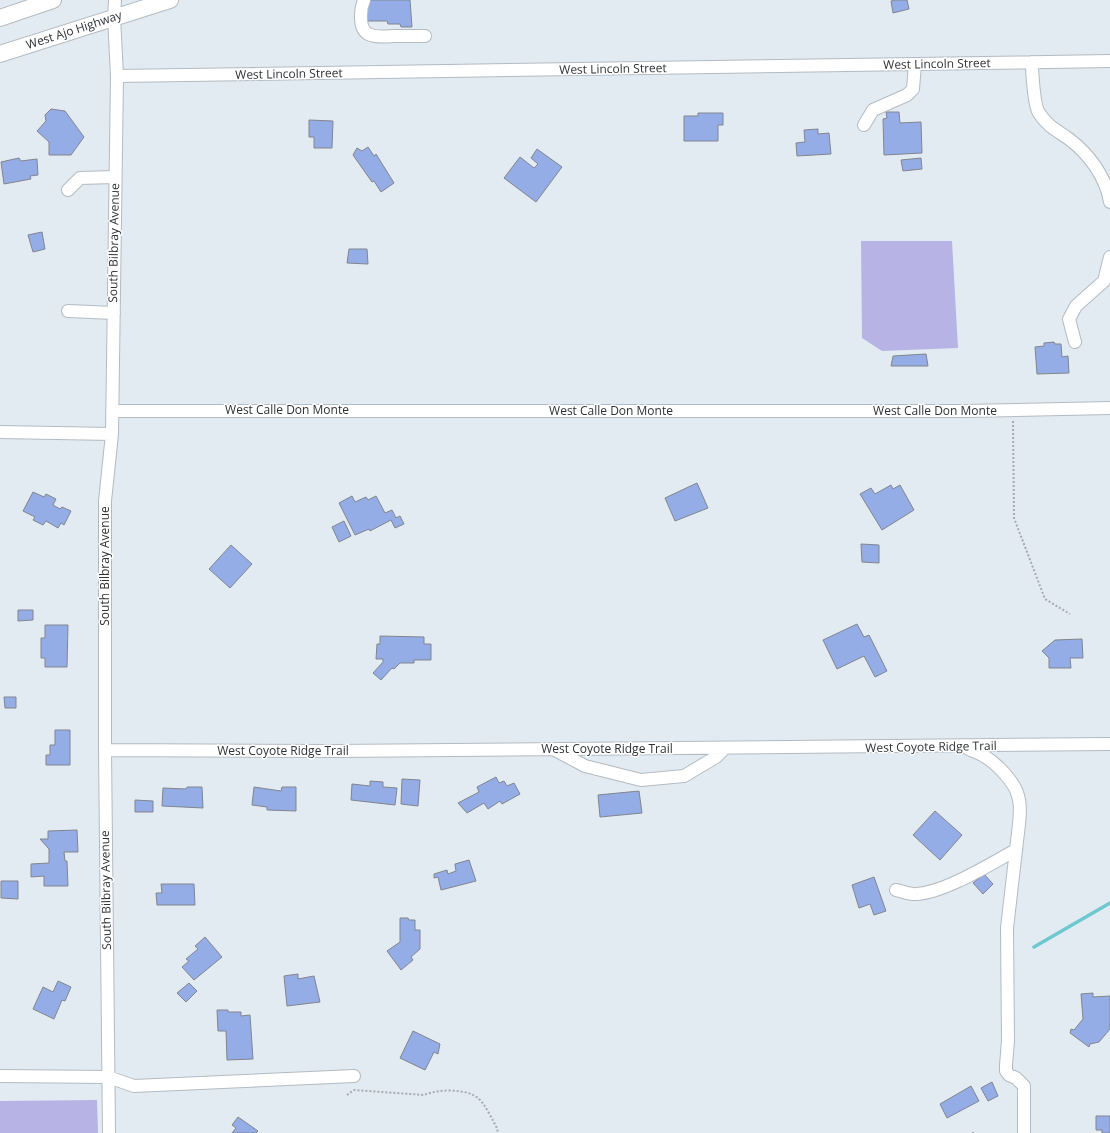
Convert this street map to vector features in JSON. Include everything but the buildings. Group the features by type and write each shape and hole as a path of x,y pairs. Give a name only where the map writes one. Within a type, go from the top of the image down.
{"main road":[{"path":"0,18 54,0"},
{"name":"West Ajo Highway","path":"0,54 170,0"}],"street":[{"name":"South Bilbray Avenue","path":"108,1133 105,502 112,434 116,76 114,17 115,0"},
{"path":"364,0 362,5 361,23 363,30 368,34 382,37 425,36"},
{"name":"West Lincoln Street","path":"116,76 1110,61"},
{"path":"1032,62 1032,81 1038,112 1052,128 1070,139 1100,171 1110,202"},
{"path":"864,125 873,110 907,95 913,89 915,64"},
{"path":"68,190 80,178 115,177"},
{"path":"1075,342 1069,319 1076,306 1104,282 1110,257"},
{"path":"68,311 114,313"},
{"name":"West Calle Don Monte","path":"112,411 1012,410 1110,408"},
{"path":"0,432 112,434"},
{"name":"West Coyote Ridge Trail","path":"105,750 554,750 1110,744"},
{"path":"962,746 984,756 999,768 1012,784 1018,795 1020,824 1007,928 1008,1041 1006,1071 1024,1086 1024,1133"},
{"path":"554,750 585,766 641,780 684,776 716,757 725,748"},
{"path":"896,890 915,895 930,892 956,882 1016,850"},
{"path":"0,1076 108,1077 134,1086 354,1076"}],"path":[{"path":"1012,410 1014,518 1045,599 1070,614"},
{"path":"347,1095 354,1090 424,1095 430,1092 442,1091 465,1092 479,1098 497,1128 498,1133"}],"shaded area":[{"path":"861,241 952,241 958,348 882,351 862,338"},
{"path":"97,1100 98,1133 0,1133 0,1101"}],"waterway":[{"path":"1034,947 1110,903"}]}
